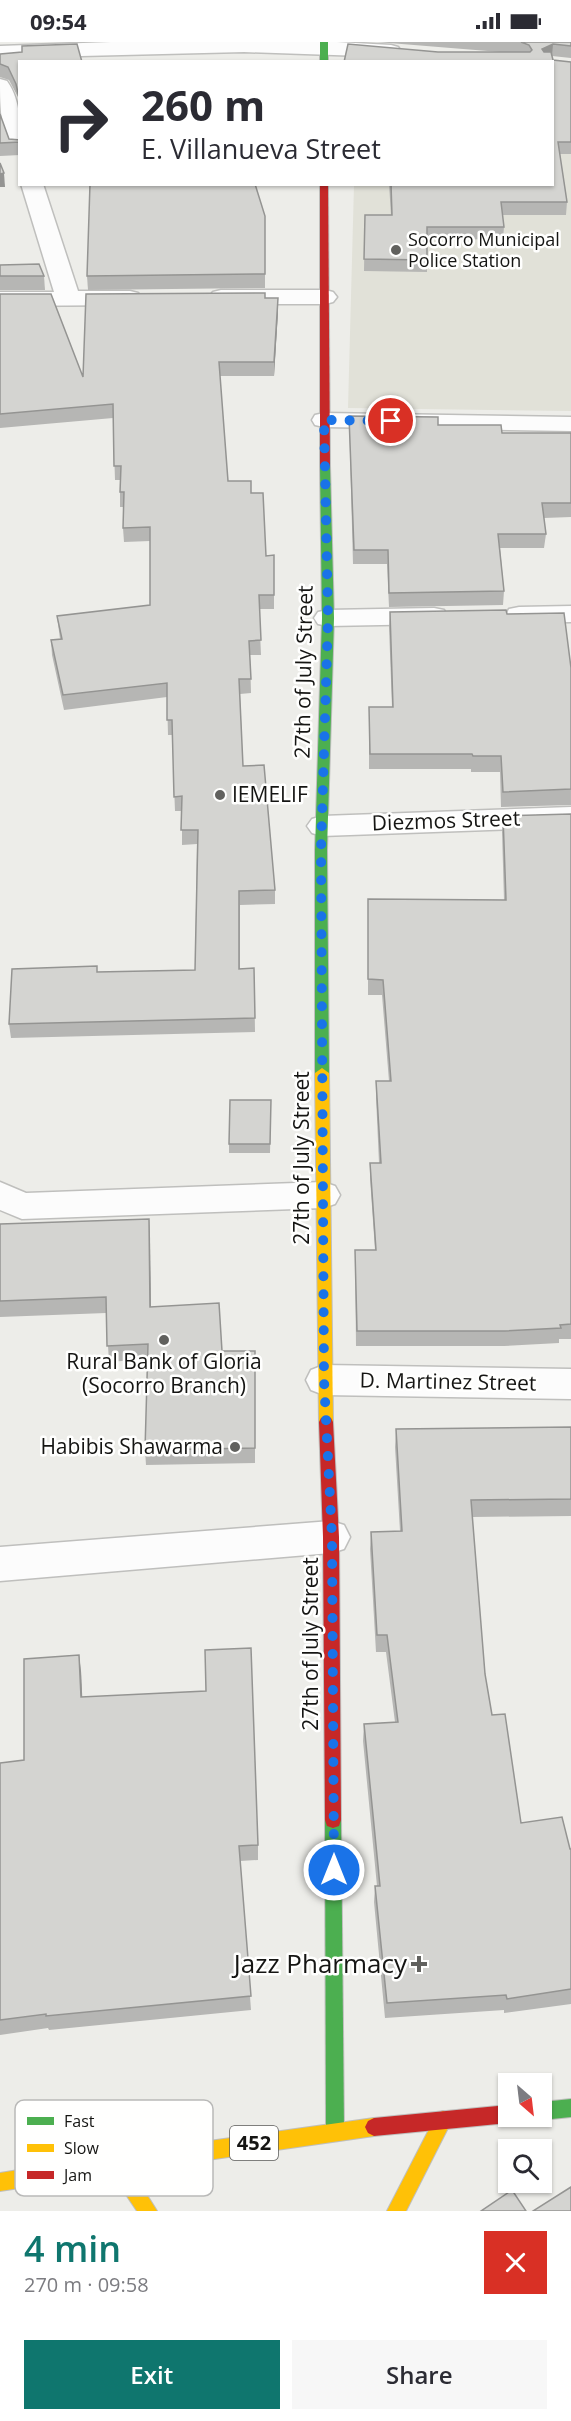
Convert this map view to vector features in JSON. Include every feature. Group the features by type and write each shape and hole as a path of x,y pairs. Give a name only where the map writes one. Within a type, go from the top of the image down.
{"main road":[{"name":"27th of July Street","path":"324,186 324,420 328,618 322,826 324,1380 332,1537 335,2131"},
{"path":"552,2110 571,2108"},
{"name":"452","path":"213,2149 335,2131 498,2115"},
{"path":"396,2211 443,2120"},
{"name":"452","path":"0,2181 15,2179"},
{"path":"138,2196 148,2211"}],"street":[{"path":"0,52 218,44 416,53"},
{"path":"0,85 18,140"},
{"path":"33,186 68,298"},
{"path":"196,298 325,297"},
{"path":"0,299 150,298"},
{"path":"324,420 571,424"},
{"path":"490,616 571,614"},
{"path":"328,618 455,616"},
{"name":"Diezmos Street","path":"322,826 571,817"},
{"path":"0,1195 22,1206 323,1195"},
{"name":"D. Martinez Street","path":"324,1380 571,1384"},
{"path":"0,1564 332,1537"}],"shaded area":[{"path":"571,73 571,411 348,408 354,186 554,186 554,172"}],"building":[{"path":"521,42 571,42 571,46 553,44 542,49 544,52 551,52 553,60 344,60 348,44 438,52 530,52 532,50 529,45"},
{"path":"77,44 81,60 18,60 18,93 8,67 0,64 0,54 22,52 22,46"},
{"path":"554,60 571,62 571,142 558,142 567,202 501,202 504,227 427,227 427,260 364,259 365,215 392,215 391,186 554,186"},
{"path":"0,114 9,139 18,140 18,142 0,143"},
{"path":"90,186 256,186 265,216 265,274 87,276"},
{"path":"39,264 44,276 0,276 0,265"},
{"path":"265,293 265,298 278,298 274,362 219,362 228,481 251,481 251,493 263,493 266,556 274,555 274,595 259,595 261,640 249,641 251,679 239,679 243,766 264,765 275,890 239,891 239,969 254,968 255,1018 9,1024 12,969 97,966 97,972 195,970 198,830 181,830 182,796 174,797 172,720 167,720 167,683 63,695 51,640 62,639 57,616 150,605 150,527 123,528 124,492 120,492 121,466 114,466 113,404 0,414 0,294 51,294 83,377 86,294"},
{"path":"349,416 438,417 438,425 501,425 502,433 571,433 571,503 542,503 546,534 498,534 504,591 389,593 388,550 354,550"},
{"path":"506,610 507,614 564,613 571,668 571,789 503,792 501,756 370,754 369,707 393,707 390,612"},
{"path":"571,814 571,1324 560,1325 561,1328 505,1331 357,1331 355,1250 376,1250 370,1163 381,1163 376,1081 391,1081 383,980 368,979 368,899 506,900 503,816"},
{"path":"230,1100 271,1100 270,1144 229,1144"},
{"path":"149,1219 150,1307 219,1303 222,1351 255,1351 255,1448 145,1450 148,1344 107,1346 106,1297 0,1301 0,1224"},
{"path":"571,1427 571,1499 471,1500 485,1674 492,1715 505,1714 521,1823 562,1817 571,1849 571,1989 507,1999 506,1995 387,2003 375,1886 380,1886 364,1724 398,1722 387,1635 377,1635 371,1532 402,1531 396,1429"},
{"path":"251,1648 258,1845 239,1846 251,1996 0,2020 0,1763 24,1760 24,1659 79,1655 81,1697 206,1691 205,1650"},
{"path":"571,2187 571,2211 533,2211"},
{"path":"508,2193 514,2193 526,2211 481,2211"}],"traffic: fast":[{"path":"324,42 324,60"},
{"path":"322,1073 321,850 328,618 325,466"},
{"path":"333,1820 335,2131"},
{"path":"552,2110 571,2108"}],"traffic: slow":[{"path":"322,1073 326,1422"},
{"path":"396,2211 443,2120"},
{"path":"213,2150 374,2127"},
{"path":"0,2182 15,2180"},
{"path":"138,2196 148,2211"}],"traffic: jam":[{"path":"324,186 325,466"},
{"path":"326,1422 331,1537 333,1820"},
{"path":"374,2127 498,2115"}],"place":[{"name":"Socorro Municipal Police Station","path":"396,250"},
{"name":"IEMELIF","path":"220,795"},
{"name":"Rural Bank of Gloria (Socorro Branch)","path":"164,1340"},
{"name":"Habibis Shawarma","path":"235,1447"},
{"name":"Jazz Pharmacy","path":"419,1964"}],"route":[{"path":"334,1870 332,1537 324,1380 321,850 328,618 324,420 391,421"}]}
